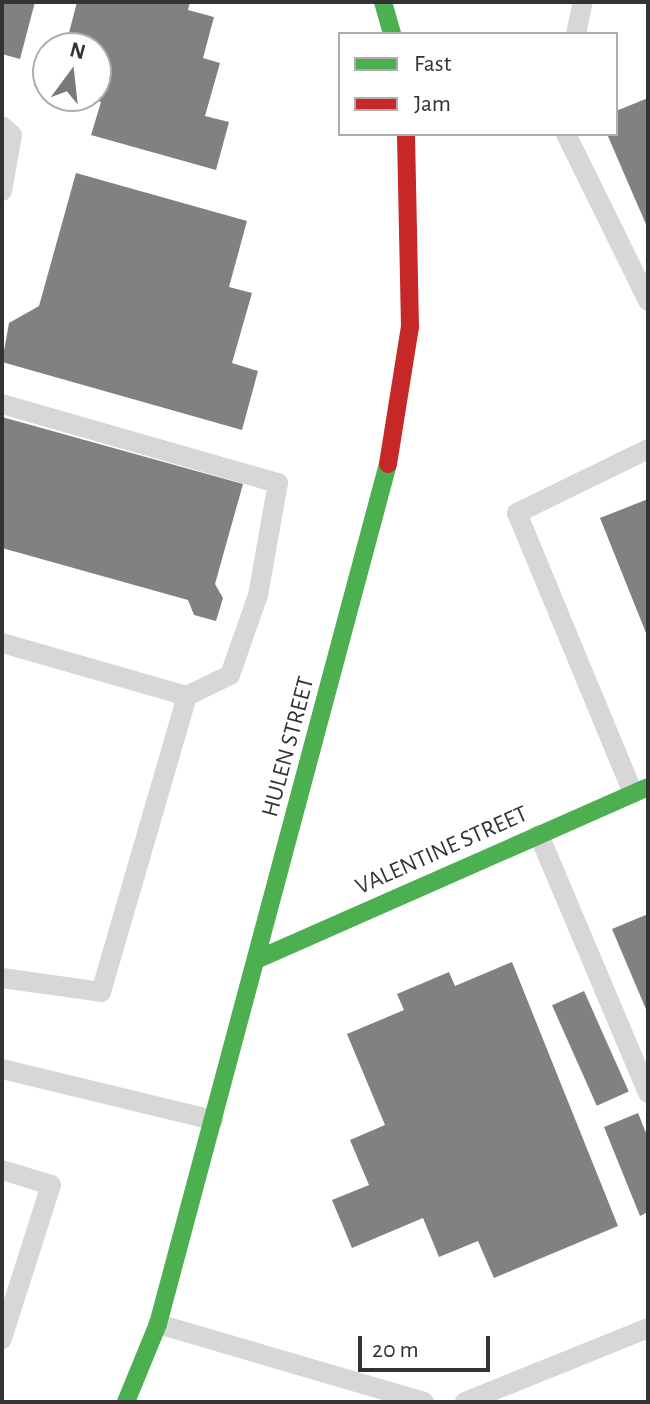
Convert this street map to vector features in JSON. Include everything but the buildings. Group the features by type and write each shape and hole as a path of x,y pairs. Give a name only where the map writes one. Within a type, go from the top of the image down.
{"main road":[{"path":"383,2 391,32"},
{"name":"HULEN STREET","path":"146,1362 386,478 410,327 406,136"},
{"name":"VALENTINE STREET","path":"256,960 641,790"},
{"path":"126,1402 146,1362"},
{"path":"144,1402 146,1362"}],"lane":[{"path":"576,32 583,2"},
{"path":"2,126 12,135 2,191"},
{"path":"567,136 648,301"},
{"path":"2,404 278,483 258,595 230,675 187,696 2,643"},
{"path":"641,790 517,513 648,449"},
{"path":"2,978 101,992 187,696"},
{"path":"539,835 648,1093"},
{"path":"2,1069 213,1120"},
{"path":"2,1170 51,1185 4,1325"},
{"path":"158,1324 424,1402"},
{"path":"465,1402 648,1328"}],"traffic: fast":[{"path":"383,2 391,32"},
{"path":"126,1402 158,1324 388,464"},
{"path":"256,960 648,787"}],"traffic: jam":[{"path":"388,464 410,327 406,136"}]}
